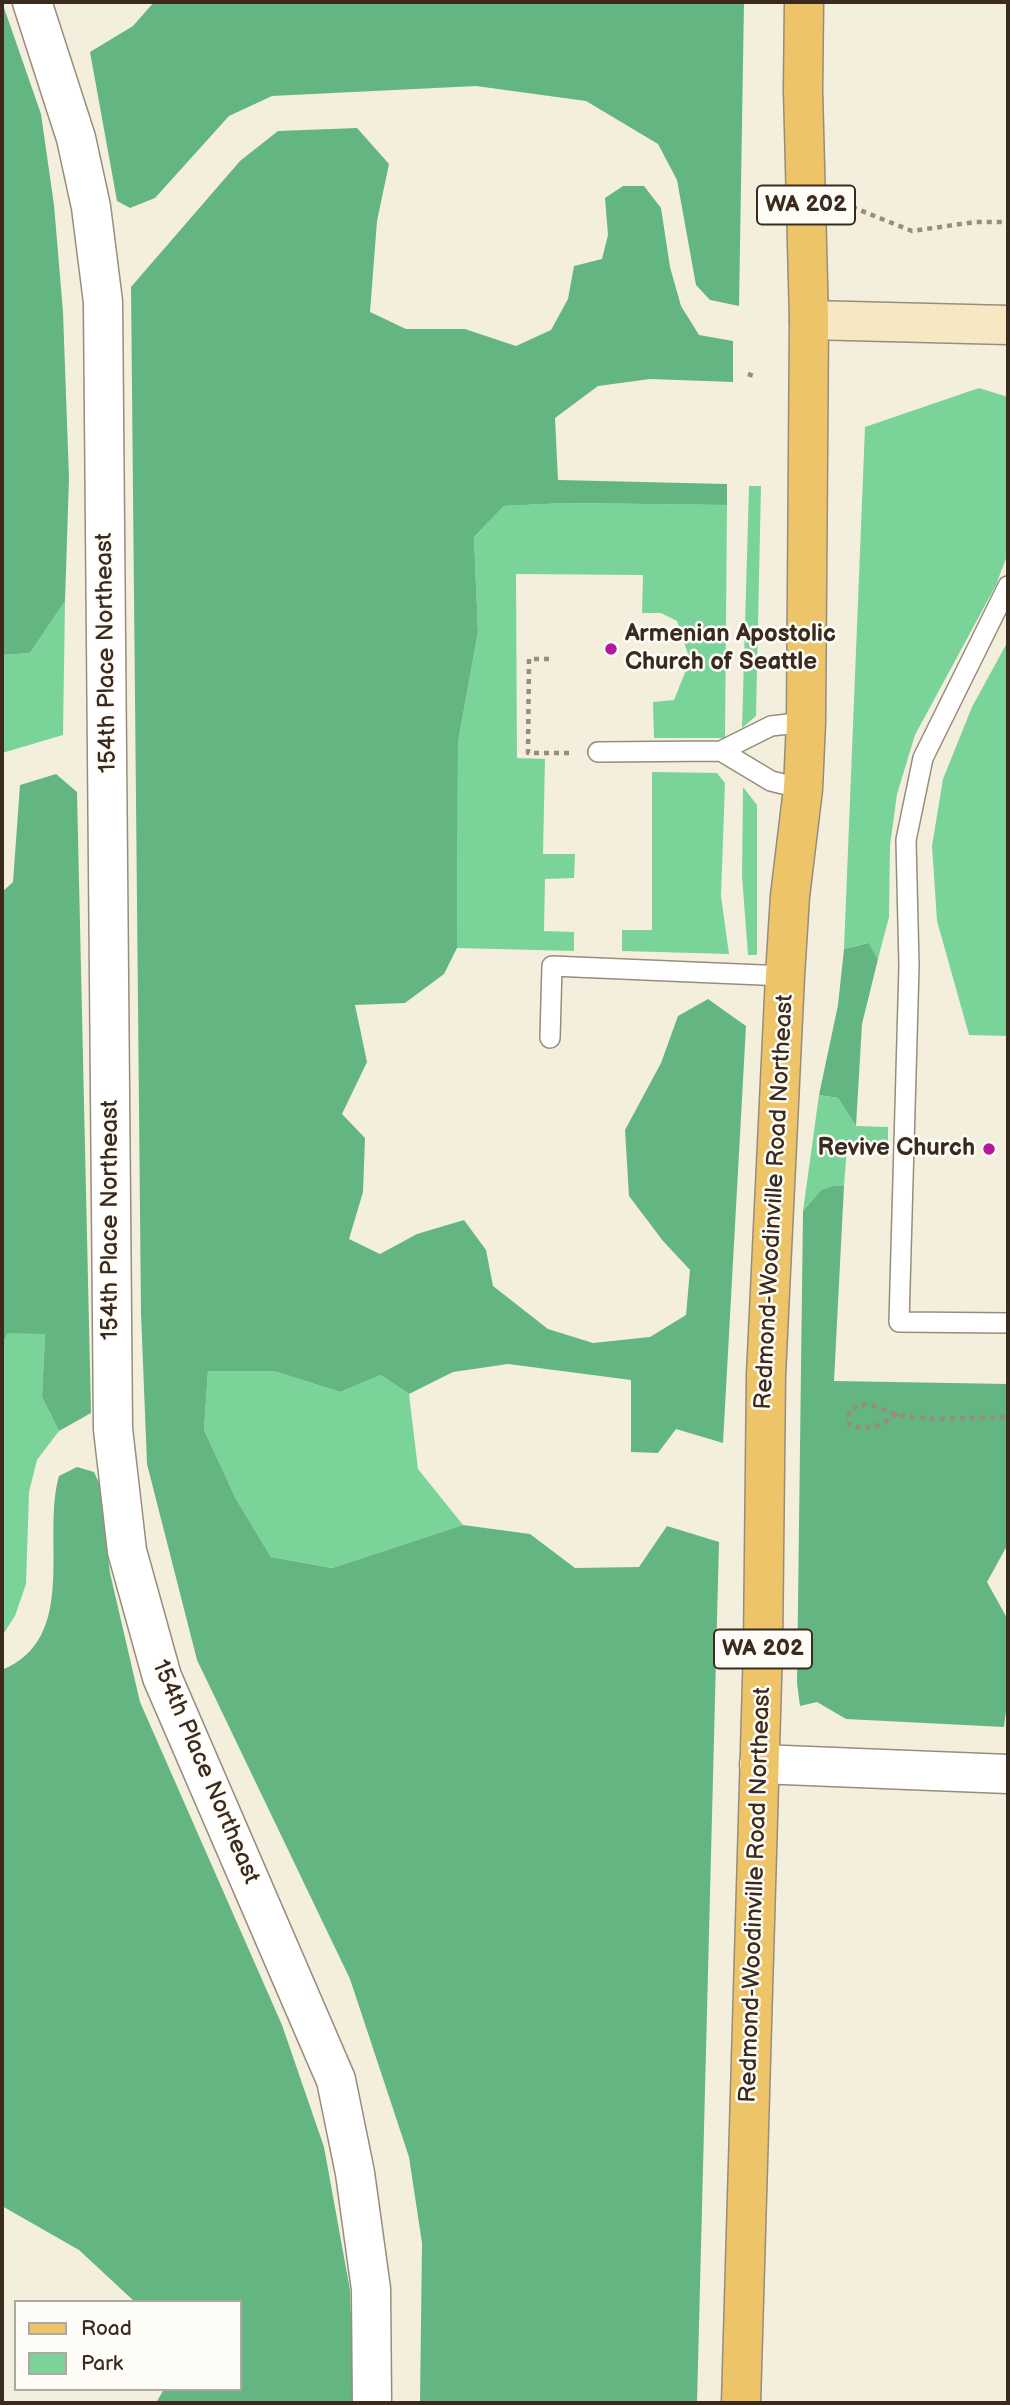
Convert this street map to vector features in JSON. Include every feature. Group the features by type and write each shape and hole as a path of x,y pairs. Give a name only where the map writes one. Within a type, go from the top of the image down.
{"main road":[{"name":"Redmond-Woodinville Road Northeast","path":"741,2403 759,1764 766,1376 785,976 790,896 803,789 806,722 809,320 803,90 804,2"}],"street":[{"name":"154th Place Northeast","path":"32,2 76,138 91,207 103,302 113,1429 127,1551 162,1677 336,2080 355,2173 371,2289 372,2403"},
{"path":"809,320 1008,325"},
{"path":"759,1764 1008,1774"}],"lane":[{"path":"1008,586 923,758 906,841 908,980 899,1322 1008,1322"},
{"path":"598,752 721,751 771,726 806,722"},
{"path":"721,751 771,781 803,789"},
{"path":"550,1038 552,967 785,976"}],"path":[{"path":"852,207 912,231 975,222 1008,222"},
{"path":"748,374 757,377"},
{"path":"549,659 529,659 528,753 598,752"},
{"path":"897,1414 882,1425 864,1430 849,1425 849,1411 858,1404 872,1404 897,1414 957,1420 1008,1417"}],"green space":[{"path":"2,2 41,114 54,205 63,312 69,478 65,601 30,653 2,655"},
{"path":"154,2 744,2 739,306 710,300 696,285 677,180 658,144 586,101 476,86 272,96 229,116 155,198 130,208 117,201 90,52 133,26"},
{"path":"357,128 389,164 377,221 370,312 406,329 465,329 516,346 551,330 568,299 574,266 602,259 608,235 605,198 623,186 644,186 661,208 670,267 681,306 699,335 733,341 733,382 650,379 598,386 555,418 558,480 727,484 727,505 565,503 504,506 474,537 478,632 458,742 457,948 444,974 405,1003 355,1005 367,1062 342,1114 365,1138 363,1192 349,1239 380,1254 417,1234 464,1220 486,1250 493,1286 548,1329 593,1343 650,1337 686,1315 690,1270 663,1241 629,1196 625,1130 661,1063 678,1016 708,999 746,1026 723,1443 676,1429 658,1453 631,1452 631,1380 508,1364 453,1372 409,1394 381,1375 340,1392 274,1371 208,1371 204,1430 236,1499 271,1557 332,1568 463,1525 530,1534 575,1568 639,1567 667,1526 719,1542 697,2403 420,2403 422,2243 409,2157 350,1979 197,1660 147,1464 141,1313 131,287 240,161 278,131"},
{"path":"979,388 1008,397 1008,553 996,585 915,735 897,794 890,846 889,917 878,959 867,943 844,949 865,427"},
{"path":"749,486 761,486 756,716 742,728"},
{"path":"565,503 727,505 725,738 654,738 653,702 674,700 690,660 677,621 661,613 642,613 643,575 516,574 517,758 545,759 543,854 575,854 574,878 545,879 544,931 574,932 574,951 457,948 458,742 478,632 474,537 504,506"},
{"path":"65,601 63,735 2,753 2,655 30,653"},
{"path":"1008,641 1008,1036 969,1035 937,921 932,846 943,779 972,707"},
{"path":"652,772 717,773 725,783 721,896 729,954 622,951 622,930 652,930"},
{"path":"56,774 77,792 91,1413 59,1431 42,1397 45,1334 8,1333 2,1345 2,892 13,882 20,785"},
{"path":"743,787 757,805 757,955 748,955 742,876"},
{"path":"868,943 878,959 862,1024 856,1126 838,1098 819,1095 838,1005 844,949"},
{"path":"819,1095 838,1098 856,1126 888,1127 888,1147 847,1146 844,1186 821,1190 803,1211"},
{"path":"844,1186 834,1381 1008,1384 1008,1544 987,1582 1007,1618 1008,1695 1004,1727 846,1719 817,1702 800,1706 797,1683 803,1211 821,1190"},
{"path":"8,1333 45,1333 42,1397 59,1431 37,1460 29,1492 26,1584 15,1616 2,1636 2,1345"},
{"path":"208,1371 274,1371 340,1392 381,1375 409,1394 418,1469 463,1525 332,1568 271,1557 236,1499 204,1430"},
{"path":"77,1467 94,1472 99,1483 110,1573 140,1702 282,2025 324,2147 350,2290 354,2403 156,2403 163,2391 242,2391 242,2300 133,2300 79,2250 2,2206 2,1670 26,1655 41,1635 50,1611 53,1528 59,1476"}],"place":[{"name":"Armenian Apostolic Church of Seattle","path":"611,649"},
{"name":"Revive Church","path":"989,1149"}]}
